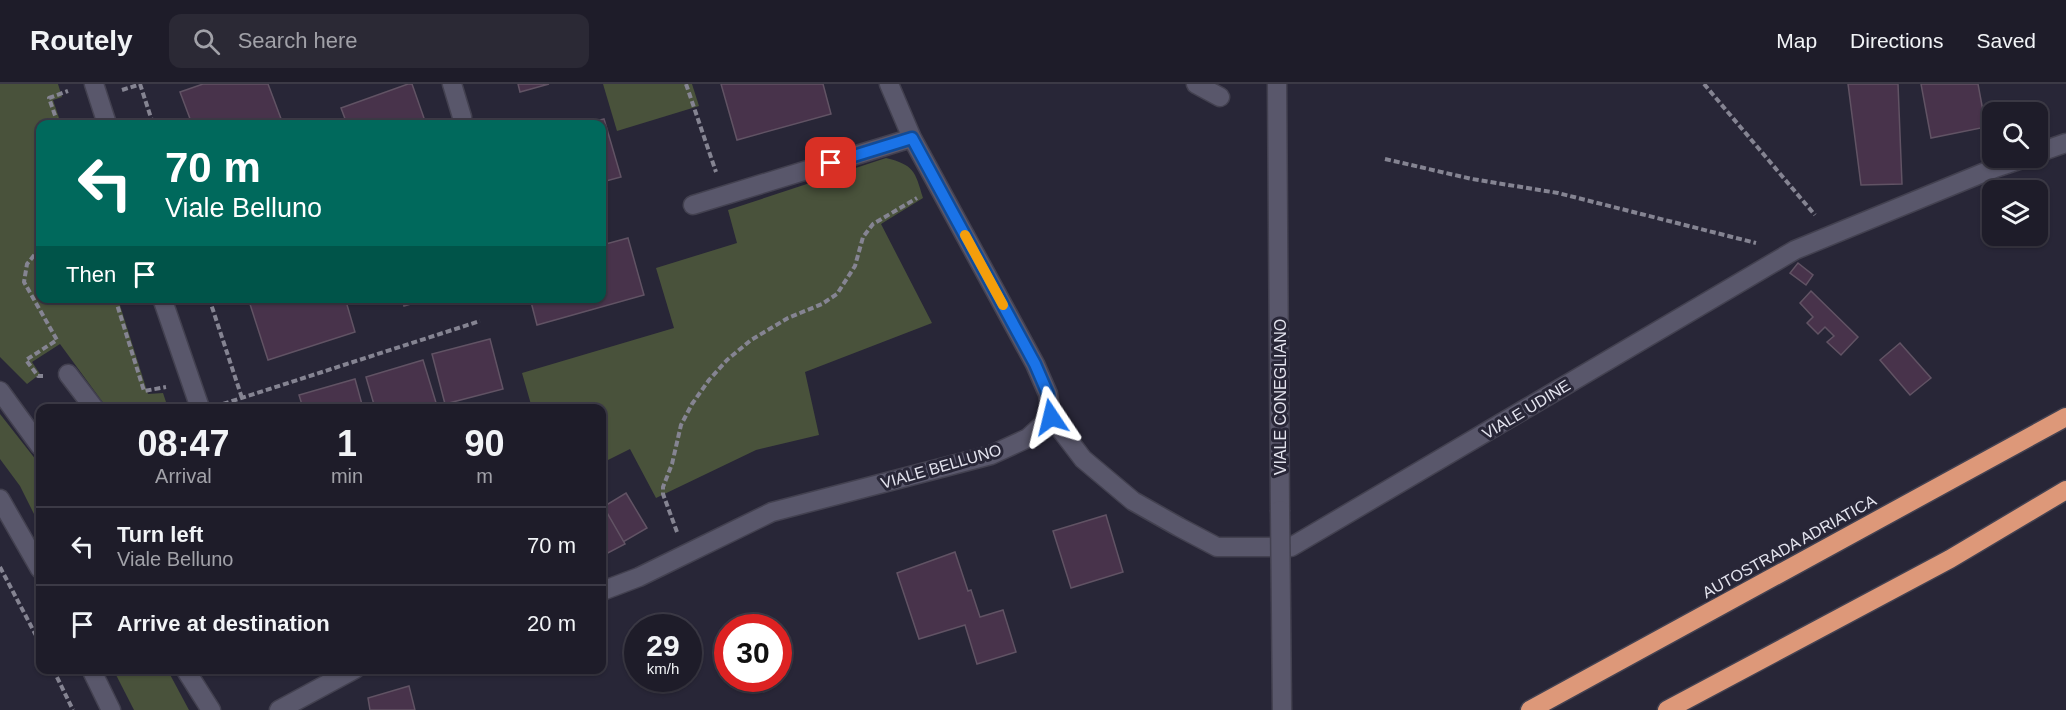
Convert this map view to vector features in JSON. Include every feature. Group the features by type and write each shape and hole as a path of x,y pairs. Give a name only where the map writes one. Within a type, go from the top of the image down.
{"highway":[{"name":"AUTOSTRADA ADRIATICA","path":"1530,710 2066,417"},
{"path":"1667,710 1950,559 2066,490"}],"street":[{"path":"94,84 106,120"},
{"path":"452,84 462,117"},
{"path":"889,84 912,138 1035,364 1048,394 1051,417"},
{"path":"1196,84 1220,97"},
{"name":"VIALE CONEGLIANO","path":"1277,84 1282,710"},
{"path":"693,205 912,138"},
{"path":"2048,149 2066,143"},
{"name":"VIALE UDINE","path":"1051,417 1083,459 1133,501 1179,527 1217,547 1291,547 1795,250 1999,168"},
{"path":"164,303 208,404"},
{"path":"68,374 90,404"},
{"path":"0,391 36,440"},
{"name":"VIALE BELLUNO","path":"606,589 639,577 772,512 991,454 1028,438 1051,417"},
{"path":"0,499 36,562"},
{"path":"93,674 111,710"},
{"path":"188,674 211,710"},
{"path":"279,710 346,674"}],"path":[{"path":"140,84 152,120"},
{"path":"686,84 724,196"},
{"path":"1704,84 1831,234"},
{"path":"57,120 49,98 68,91"},
{"path":"1386,159 1472,179 1558,193 1762,245 1795,250"},
{"path":"686,555 663,494 663,487 672,464 681,425 708,380 751,340 788,318 822,304 837,294 855,266 863,237 873,224 938,186"},
{"path":"36,253 27,264 24,282 57,340 26,360 38,376 68,374"},
{"path":"116,303 144,391 169,387"},
{"path":"211,303 242,398"},
{"path":"220,404 480,321"},
{"path":"0,567 36,635"},
{"path":"55,674 73,710"}],"green space":[{"path":"0,84 58,84 62,97 53,100 60,120 36,120 36,303 119,303 148,394 163,393 167,404 104,404 60,344 32,362 40,374 27,384 0,357"},
{"path":"603,84 692,84 699,106 617,131"},
{"path":"886,158 902,163 915,175 923,198 881,224 932,323 805,372 819,435 756,450 656,498 630,449 606,461 606,404 531,404 522,373 674,328 656,268 737,243 728,210"},
{"path":"0,414 36,460 36,518 20,486 0,459"},
{"path":"116,674 170,674 189,710 134,710"}],"building":[{"path":"203,84 268,84 282,120 190,120 180,92"},
{"path":"412,84 425,120 346,120 341,108"},
{"path":"518,84 549,84 520,92"},
{"path":"721,84 823,84 831,114 737,140"},
{"path":"1848,84 1898,84 1902,184 1861,185"},
{"path":"1921,84 1978,84 1982,106 1982,128 1931,138"},
{"path":"606,126 621,177 606,181"},
{"path":"628,238 644,295 537,325 531,303 606,303 606,244"},
{"path":"1798,263 1813,275 1806,285 1790,273"},
{"path":"1811,291 1858,337 1841,355 1827,342 1834,336 1825,327 1818,334 1807,323 1813,317 1800,303"},
{"path":"250,303 346,303 355,332 268,360"},
{"path":"490,339 503,389 445,404 432,354"},
{"path":"1900,343 1931,378 1910,395 1880,360"},
{"path":"423,360 436,404 374,404 366,377"},
{"path":"355,379 362,404 302,404 299,395"},
{"path":"626,493 647,528 623,542 606,512 606,505"},
{"path":"606,511 625,544 606,554"},
{"path":"1106,515 1123,572 1071,588 1053,531"},
{"path":"955,552 968,591 971,590 980,617 1003,610 1016,652 977,664 965,625 919,639 897,573"},
{"path":"409,686 415,710 370,710 368,698"}],"slow traffic":[{"path":"965,235 1003,305"}],"route":[{"path":"831,163 912,138 1035,364 1048,394 1051,417"}]}
